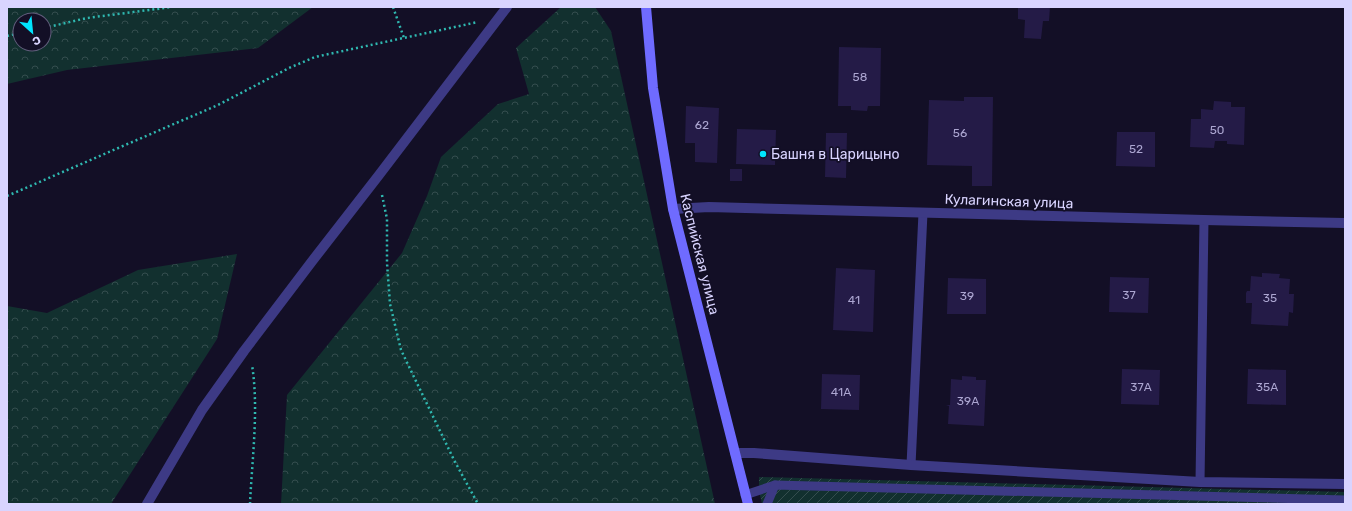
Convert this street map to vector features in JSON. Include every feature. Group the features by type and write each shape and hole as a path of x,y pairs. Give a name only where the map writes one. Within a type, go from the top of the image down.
{"street":[{"path":"147,504 202,410 244,351 312,260 507,7"},
{"name":"Каспийская улица","path":"646,7 653,88 673,209 746,500"},
{"name":"Кулагинская улица","path":"673,209 709,207 1345,223"},
{"path":"735,453 1200,482 1345,484"}],"lane":[{"path":"911,465 923,213"},
{"path":"1200,482 1204,220"},
{"path":"746,500 775,485 1345,500"},
{"path":"767,504 775,485"}],"path":[{"path":"52,26 87,18 172,7"},
{"path":"393,7 404,38"},
{"path":"7,196 218,105 289,68 315,57 500,17"},
{"path":"379,175 387,219 387,263 390,304 402,350 454,460 478,504"},
{"path":"244,351 252,364 255,382 250,504"}],"green space":[{"path":"7,7 313,7 258,48 67,70 7,84"},
{"path":"561,7 595,7 611,31 715,504 281,504 287,395 402,253 427,196 441,157 498,104 529,94 516,48"},
{"path":"237,254 217,339 111,504 7,504 7,306 47,313 138,270"},
{"path":"759,477 1345,492 1345,504 762,504 759,491"}],"building":[{"path":"1018,7 1050,7 1049,21 1043,21 1041,39 1024,38 1025,20 1018,19"},
{"path":"839,47 881,48 880,106 868,106 867,111 851,110 851,106 838,106"},
{"path":"964,97 993,97 992,186 972,186 972,166 927,165 929,100 964,101"},
{"path":"1214,101 1231,102 1231,107 1245,107 1244,145 1227,144 1227,141 1215,141 1214,148 1190,147 1191,119 1201,119 1201,109 1213,110"},
{"path":"686,106 719,108 717,163 695,162 695,143 685,143"},
{"path":"737,129 776,130 775,165 736,164"},
{"path":"1117,132 1155,132 1155,167 1116,166"},
{"path":"826,133 847,133 846,178 825,177"},
{"path":"730,169 742,169 742,181 730,181"},
{"path":"836,268 875,270 873,332 833,330"},
{"path":"1262,273 1280,274 1279,278 1290,279 1289,294 1294,294 1293,313 1289,312 1288,326 1251,324 1252,303 1246,303 1246,293 1247,291 1250,291 1251,276 1262,277"},
{"path":"1110,277 1149,278 1148,313 1109,312"},
{"path":"948,278 986,279 986,314 947,314"},
{"path":"1122,369 1160,370 1159,405 1121,404"},
{"path":"1248,369 1286,370 1286,405 1247,404"},
{"path":"822,374 860,375 859,410 821,409"},
{"path":"962,376 976,377 976,380 986,380 984,426 948,424 949,406 946,405 950,405 951,379 962,380"}],"place":[{"name":"Башня в Царицыно","path":"763,154"}]}
